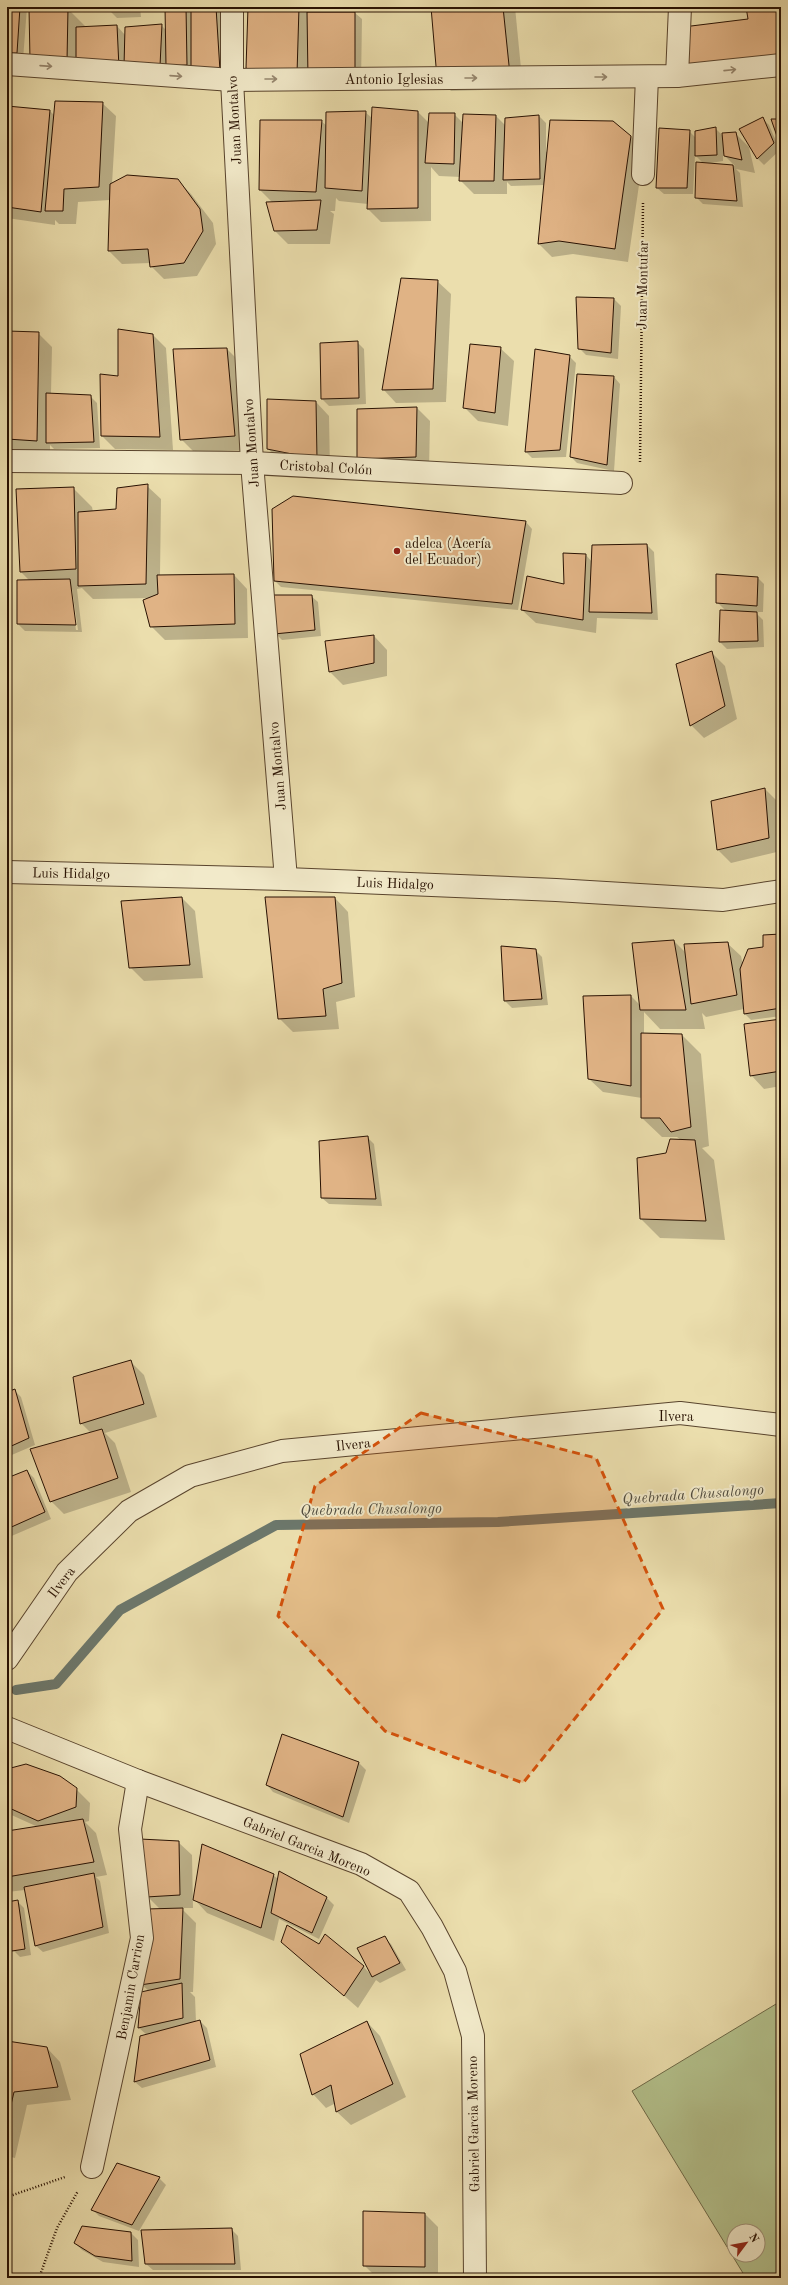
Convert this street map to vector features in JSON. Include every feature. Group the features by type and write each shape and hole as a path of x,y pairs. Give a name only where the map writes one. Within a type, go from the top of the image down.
{"street":[{"name":"Juan Montalvo","path":"232,7 232,80 252,463 286,879"},
{"path":"677,76 680,7"},
{"name":"Antonio Iglesias","path":"7,64 232,80 647,77 677,76 781,65"},
{"path":"643,174 647,77"},
{"name":"Cristobal Colón","path":"7,461 252,463 621,483"},
{"name":"Luis Hidalgo","path":"7,872 286,879 556,890 723,900 781,891"},
{"name":"Ilvera","path":"7,1659 73,1566 129,1511 190,1476 282,1451 680,1413 781,1425"},
{"name":"Gabriel Garcia Moreno","path":"7,1728 138,1781 361,1864 409,1891 432,1927 455,1971 473,2036 475,2278"},
{"name":"Benjamin Carrion","path":"92,2167 142,1938 130,1829 138,1781"}],"path":[{"name":"Juan Montufar","path":"621,483 635,476 640,463 643,174"},
{"path":"7,2197 92,2167"},
{"path":"40,2278 57,2228 92,2167"}],"highlighted area":[{"path":"421,1413 596,1458 663,1609 523,1783 385,1731 278,1616 315,1486"}],"green space":[{"path":"781,2001 781,2278 746,2278 737,2263 766,2263 766,2223 726,2223 726,2245 632,2091"}],"building":[{"path":"7,7 20,7 17,53 7,53"},
{"path":"165,7 186,7 187,65 166,66"},
{"path":"191,7 216,7 220,71 191,68"},
{"path":"248,7 299,7 297,74 258,75 246,68"},
{"path":"431,7 503,7 510,75 437,78"},
{"path":"746,7 779,7 781,57 690,71 683,27 748,19"},
{"path":"29,8 68,8 67,61 30,60"},
{"path":"307,12 355,12 355,78 308,78"},
{"path":"162,24 160,66 124,66 125,27"},
{"path":"117,25 119,68 76,65 76,27"},
{"path":"55,101 103,102 99,187 64,189 63,211 45,211"},
{"path":"7,106 50,110 41,212 7,207"},
{"path":"372,107 418,111 418,208 367,209"},
{"path":"366,111 362,191 325,188 326,112"},
{"path":"429,113 455,113 454,164 425,163"},
{"path":"463,114 496,115 494,181 459,181"},
{"path":"539,115 540,179 503,180 505,118"},
{"path":"763,117 774,143 757,159 739,129"},
{"path":"771,119 781,119 781,145 780,145"},
{"path":"260,120 322,120 316,192 259,190"},
{"path":"550,120 613,121 631,136 615,249 559,241 538,244"},
{"path":"716,127 717,155 695,156 695,131"},
{"path":"659,128 690,130 687,188 656,188"},
{"path":"736,132 742,160 724,156 722,133"},
{"path":"696,162 733,165 737,201 695,198"},
{"path":"127,175 178,179 200,209 203,231 184,263 150,267 148,249 108,251 110,184"},
{"path":"321,200 317,230 274,231 266,202"},
{"path":"401,278 438,280 433,389 382,390"},
{"path":"576,297 614,298 611,353 578,349"},
{"path":"118,329 153,334 160,437 101,436 100,374 118,376"},
{"path":"7,331 39,332 37,441 7,439"},
{"path":"358,341 359,398 321,399 320,343"},
{"path":"470,344 501,347 495,413 463,408"},
{"path":"227,348 235,436 180,440 173,349"},
{"path":"535,349 570,355 560,450 525,452"},
{"path":"577,374 614,376 607,465 570,457"},
{"path":"46,393 91,395 94,442 46,443"},
{"path":"267,399 316,401 317,459 267,449"},
{"path":"417,407 416,457 357,459 357,409"},
{"path":"148,484 146,584 78,586 78,512 116,509 117,488"},
{"path":"74,487 76,569 20,572 16,489"},
{"name":"adelca (Acería del Ecuador)","path":"293,496 526,521 512,604 274,581 272,509"},
{"path":"647,544 652,613 589,612 592,545"},
{"path":"563,553 586,554 583,620 521,610 527,576 564,584"},
{"path":"234,574 235,624 150,627 143,600 158,594 157,575"},
{"path":"716,574 758,577 757,606 716,603"},
{"path":"70,579 76,625 17,624 17,580"},
{"path":"271,595 312,595 315,630 274,634"},
{"path":"720,610 757,612 758,641 719,642"},
{"path":"374,635 374,663 329,672 325,641"},
{"path":"712,651 725,706 690,726 676,664"},
{"path":"765,788 769,838 717,850 711,801"},
{"path":"182,897 190,965 129,968 121,901"},
{"path":"265,897 335,897 342,983 323,989 326,1016 278,1019"},
{"path":"781,934 781,1008 744,1014 740,969 748,949 763,947 763,935"},
{"path":"674,940 686,1010 640,1010 632,943"},
{"path":"728,942 737,995 691,1004 684,944"},
{"path":"501,946 536,949 542,999 504,1001"},
{"path":"631,995 631,1086 588,1079 583,996"},
{"path":"781,1019 781,1071 750,1076 744,1024"},
{"path":"641,1033 682,1034 691,1127 671,1132 660,1118 641,1118"},
{"path":"368,1136 376,1199 321,1198 319,1141"},
{"path":"670,1139 695,1140 706,1221 640,1219 637,1158 666,1153"},
{"path":"131,1360 144,1404 80,1424 73,1377"},
{"path":"15,1389 29,1438 7,1448 7,1392"},
{"path":"102,1429 118,1478 50,1502 30,1449"},
{"path":"27,1470 45,1512 7,1529 7,1478"},
{"path":"282,1734 359,1762 343,1817 266,1785"},
{"path":"26,1764 60,1776 77,1788 76,1807 38,1821 7,1807 7,1769"},
{"path":"83,1819 94,1862 7,1877 7,1831"},
{"path":"140,1839 179,1841 180,1895 146,1897"},
{"path":"202,1844 274,1874 261,1928 193,1900"},
{"path":"279,1871 327,1897 312,1933 271,1913"},
{"path":"94,1873 103,1927 35,1946 24,1887"},
{"path":"18,1900 25,1949 12,1951 7,1940 7,1902"},
{"path":"183,1908 180,1979 140,1985 146,1909"},
{"path":"287,1925 319,1944 325,1934 364,1966 344,1996 281,1942"},
{"path":"385,1936 400,1963 372,1977 357,1948"},
{"path":"182,1983 183,2018 138,2028 141,1992"},
{"path":"200,2020 210,2060 134,2082 140,2036"},
{"path":"367,2021 393,2084 336,2112 331,2085 312,2095 300,2054"},
{"path":"7,2041 47,2047 58,2087 14,2092 7,2122"},
{"path":"117,2163 160,2177 132,2225 91,2210"},
{"path":"363,2211 425,2213 425,2267 363,2266"},
{"path":"82,2226 131,2232 132,2261 95,2256 74,2243"},
{"path":"232,2228 235,2264 145,2264 141,2230"}],"waterway":[{"name":"Quebrada Chusalongo","path":"16,1690 56,1684 120,1610 276,1525 498,1522 781,1503"}],"place":[{"name":"adelca (Acería del Ecuador)","path":"397,551"}]}
